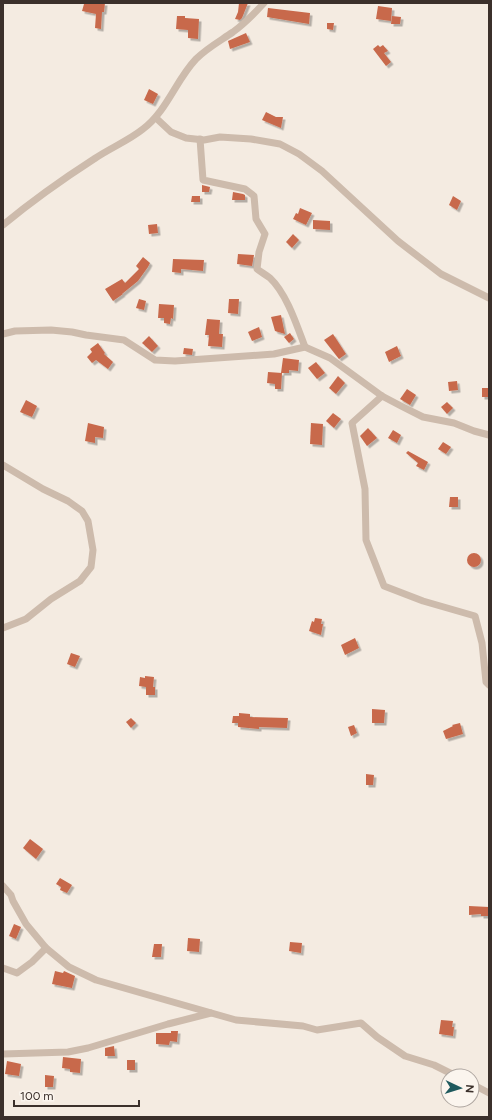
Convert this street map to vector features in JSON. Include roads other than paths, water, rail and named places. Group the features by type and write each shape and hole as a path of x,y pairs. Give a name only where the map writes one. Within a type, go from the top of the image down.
{"street":[{"path":"3,225 35,199 95,158 138,133 156,118 196,59 244,23 264,3"},
{"path":"156,118 177,135 186,138 200,139 220,137 251,139 280,144 299,154 322,171 398,242 440,274 489,298"},
{"path":"200,139 203,180 245,189 254,196 256,219 265,234 259,252 257,269 270,279 281,293 289,308 305,347"},
{"path":"3,334 15,331 51,330 124,340 155,360 175,361 274,354 305,347 330,358 382,396 423,417 454,423 489,435"},
{"path":"382,396 352,423 366,489 366,540 384,586 423,601 475,616 482,643 486,682 489,685"},
{"path":"3,465 43,489 68,501 82,511 88,522 93,550 91,567 80,581 51,599 26,619 3,628"},
{"path":"3,886 10,895 26,924 46,948 69,967 96,980 236,1020 303,1026 317,1030 361,1023 376,1037 405,1056 434,1064 441,1068"},
{"path":"3,968 17,972 32,962 46,948"},
{"path":"3,1054 68,1052 88,1048 211,1013"},
{"path":"480,1088 489,1093"}]}
